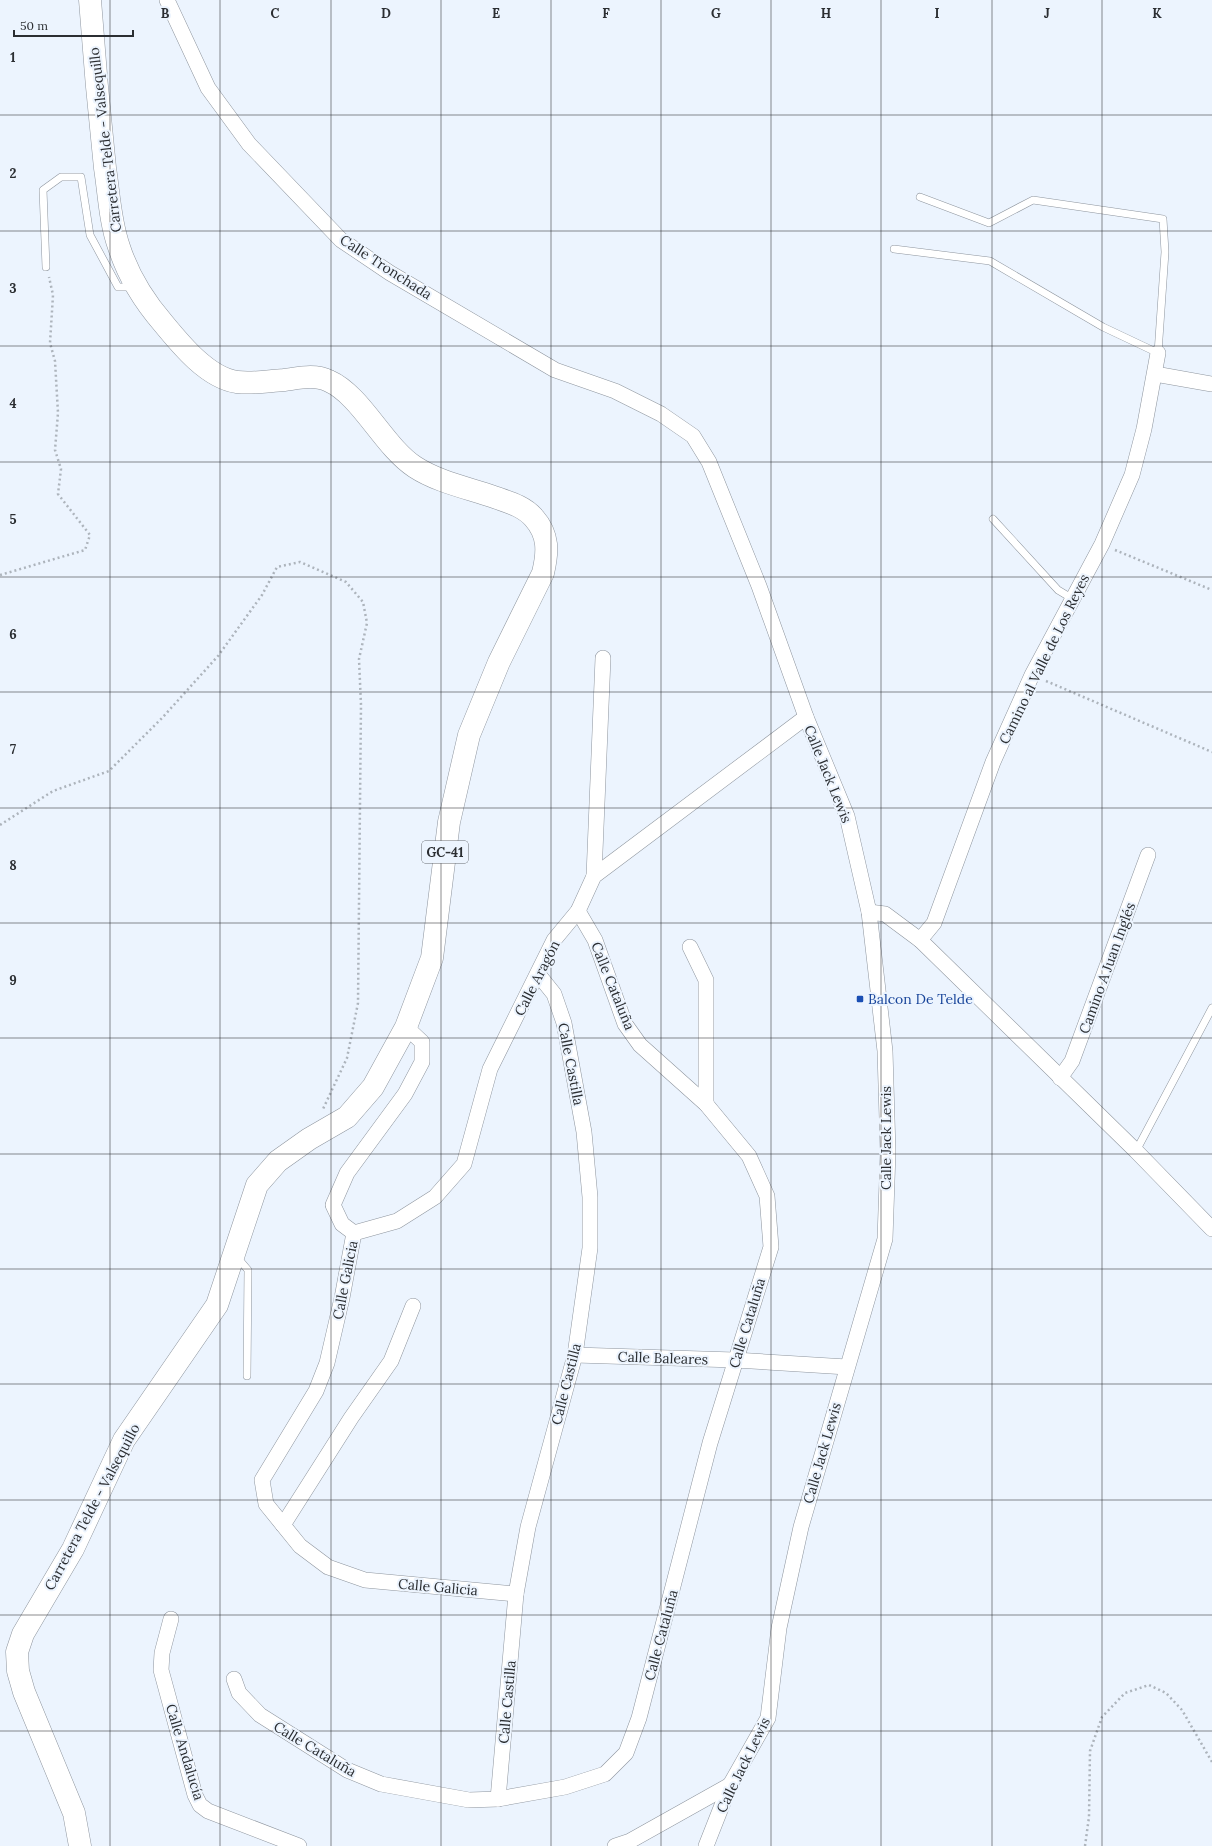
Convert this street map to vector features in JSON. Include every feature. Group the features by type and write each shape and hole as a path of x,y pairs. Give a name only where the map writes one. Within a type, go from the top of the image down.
{"main road":[{"name":"Carretera Telde - Valsequillo","path":"80,1846 74,1814 24,1692 18,1671 17,1652 23,1634 73,1549 124,1440 217,1305 257,1185 278,1161 309,1139 347,1117 374,1087 406,1027 432,958 449,822 469,735 499,662 543,573 547,544 542,528 533,516 519,505 430,476 414,466 398,453 352,398 330,381 313,376 253,383 235,382 219,376 203,366 162,323 137,287 126,266 118,245 110,207 97,100 90,0"}],"street":[{"name":"Calle Tronchada","path":"167,0 208,88 249,144 341,240 390,273 555,370 615,391 661,414 693,436"},
{"name":"Camino al Valle de Los Reyes","path":"920,940 934,923 993,762 1032,675 1102,544 1132,475 1144,429 1158,353"},
{"path":"1155,374 1212,384"},
{"name":"Calle Jack Lewis","path":"693,436 709,462 759,586 806,717 847,816 869,912 885,1051 888,1152 885,1239 801,1527 779,1628 768,1718 730,1785 706,1846"},
{"path":"594,876 603,658"},
{"name":"Calle Aragón","path":"354,1233 397,1221 435,1197 464,1164 490,1069 554,940 578,912 594,876 806,717"},
{"name":"Camino A Juan Inglés","path":"1060,1078 1072,1061 1148,855"},
{"name":"Calle Cataluña","path":"234,1679 239,1693 260,1715 347,1770 388,1785 469,1800 498,1799 564,1787 605,1774 626,1753 639,1718 710,1444 771,1247 767,1196 749,1156 706,1104 640,1045 625,1024 595,940 578,912"},
{"path":"869,912 885,914 920,940 1136,1151 1212,1229"},
{"path":"690,947 706,980 706,1104"},
{"name":"Calle Castilla","path":"498,1799 516,1594 532,1513 575,1355 590,1248 590,1197 584,1132 564,1023 554,994 538,974"},
{"name":"Calle Galicia","path":"406,1027 422,1042 422,1062 405,1094 347,1173 333,1205 342,1224 354,1233 342,1298 327,1363 316,1391 262,1480 266,1504 300,1546 328,1567 365,1580 516,1594"},
{"path":"283,1525 351,1418 391,1361 414,1306"},
{"name":"Calle Baleares","path":"575,1355 735,1360 847,1367"},
{"name":"Calle Andalucía","path":"171,1619 162,1653 161,1670 195,1795 200,1805 208,1811 299,1846"},
{"path":"615,1846 630,1841 730,1785"}],"lane":[{"path":"46,267 43,190 61,177 81,177 90,235 118,287 137,287"},
{"name":"Camino al Valle de Los Reyes","path":"920,197 989,223 1033,200 1163,219 1165,252 1158,353"},
{"path":"894,249 990,261 1103,327 1158,353"},
{"path":"993,519 1058,590 1073,599"},
{"path":"1136,1151 1212,1008"},
{"path":"234,1254 248,1270 247,1376"}],"path":[{"path":"0,575 85,550 90,535 58,494 61,468 55,450 58,413 55,361 50,343 53,295 46,267"},
{"path":"1102,544 1212,590"},
{"path":"0,825 53,791 109,771 163,717 218,656 262,595 278,567 300,562 346,582 363,602 367,623 359,659 361,712 358,1003 347,1058 322,1112"},
{"path":"1032,675 1212,752"},
{"path":"1085,1846 1089,1817 1090,1751 1102,1717 1125,1693 1149,1685 1166,1693 1182,1710 1212,1762"}],"place":[{"name":"Balcon De Telde","path":"860,999"}]}
